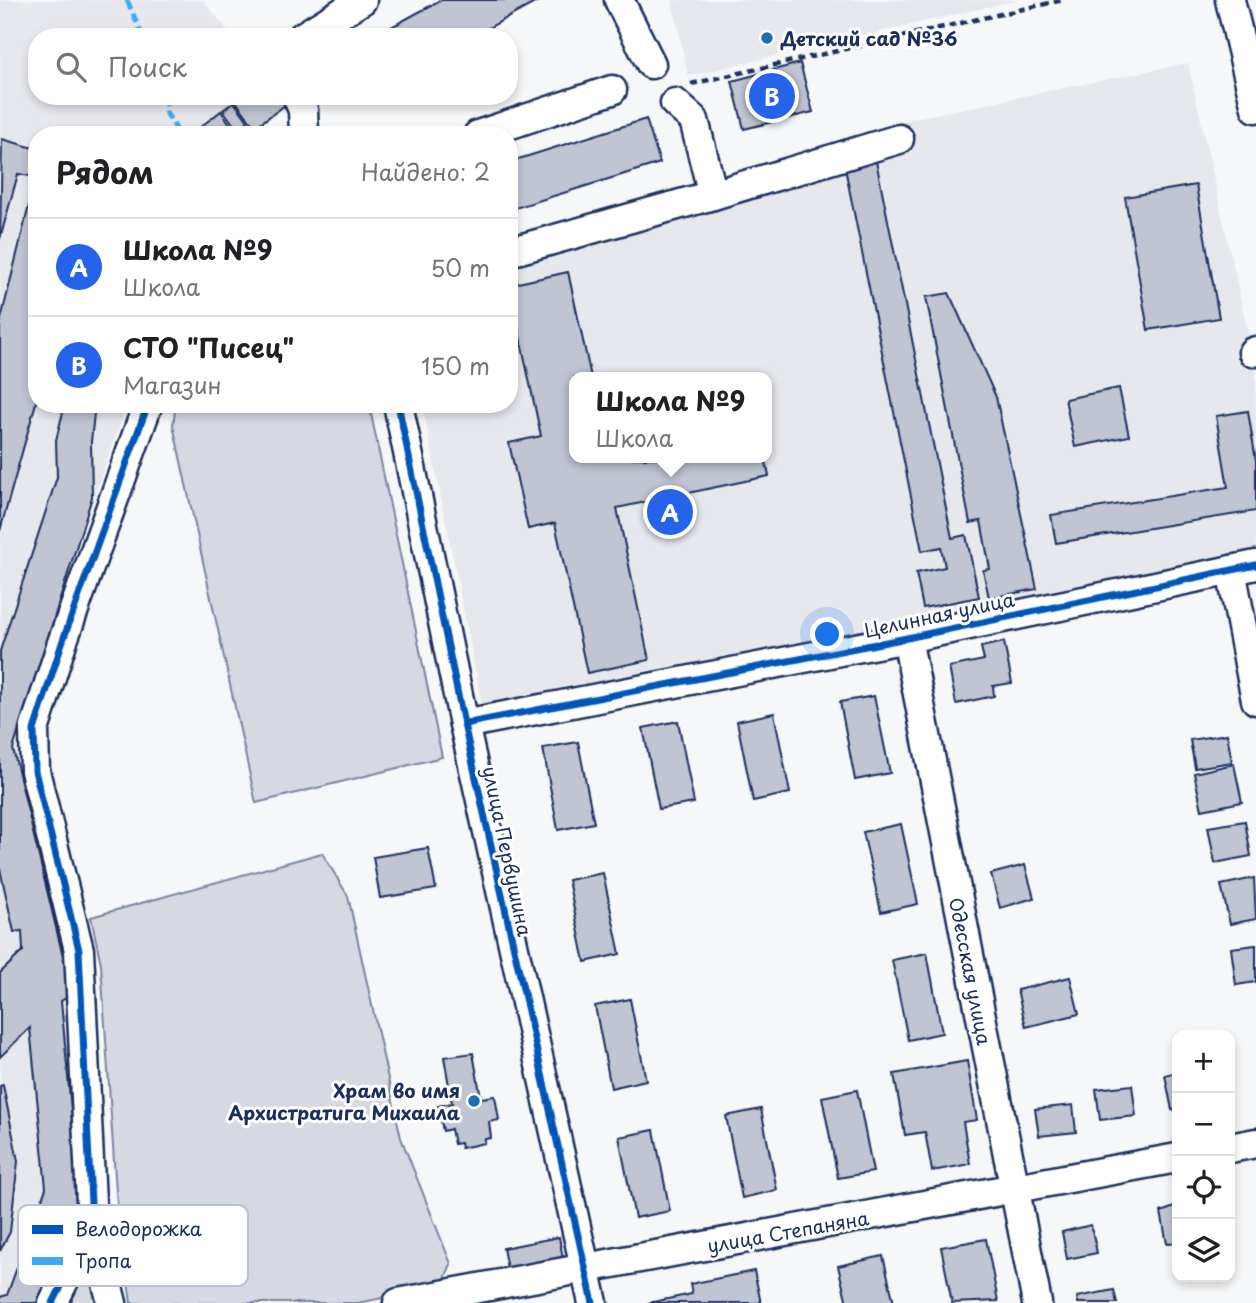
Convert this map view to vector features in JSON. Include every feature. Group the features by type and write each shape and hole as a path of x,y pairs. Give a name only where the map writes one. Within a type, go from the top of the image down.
{"street":[{"path":"317,28 362,0"},
{"path":"619,0 651,64"},
{"path":"1230,0 1256,108"},
{"path":"505,126 612,90"},
{"path":"682,94 694,120 713,195"},
{"path":"301,105 304,126"},
{"path":"518,249 713,195 900,139"},
{"path":"91,1205 79,950 35,771 34,730 62,643 145,413"},
{"name":"улица Первушина","path":"400,413 464,724 593,1303"},
{"path":"1243,567 1256,700"},
{"name":"Целинная улица","path":"464,724 907,638 1037,608 1243,567"},
{"name":"Одесская улица","path":"907,638 1037,1303"},
{"path":"1235,1147 1256,1143"},
{"name":"улица Степаняна","path":"398,1303 1172,1159"},
{"path":"53,1303 61,1286"},
{"path":"108,1286 112,1303"}],"path":[{"path":"682,94 1063,0"}],"shaded area":[{"path":"0,0 203,0 226,28 28,28 28,105 286,105 259,126 28,126 28,413 124,413 13,728 70,955 85,1186 78,1205 18,1205 18,1286 49,1286 43,1303 0,1303"},
{"name":"Детский сад №36","path":"672,0 1018,0 688,76"},
{"path":"1188,63 1256,368 1256,553 917,620 484,713 424,413 518,413 518,259 901,146 896,122"},
{"path":"175,413 371,413 442,757 256,803 173,425"},
{"path":"322,853 348,896 401,1138 451,1264 442,1286 358,1303 131,1303 129,1286 248,1286 248,1205 118,1205 101,964 91,917"},
{"path":"75,1286 96,1286 99,1303 67,1303"}],"building":[{"path":"441,0 540,0 489,28 390,28"},
{"path":"800,63 813,112 744,129 732,81"},
{"path":"230,105 236,105 248,121 241,126 235,126 223,110"},
{"path":"239,105 285,105 256,126"},
{"path":"221,111 232,126 202,126"},
{"path":"646,119 660,163 518,207 518,159"},
{"path":"2,139 28,146 28,176 18,174 0,239"},
{"path":"875,156 952,538 966,535 979,597 923,608 916,573 945,567 941,547 922,551 844,163"},
{"path":"1196,185 1219,318 1148,330 1125,197"},
{"path":"28,209 28,413 33,413 0,531 0,323"},
{"path":"568,272 590,372 569,372 569,463 766,463 769,476 617,508 649,660 587,673 555,523 528,529 509,443 541,436 518,327 518,283"},
{"path":"949,293 996,397 1037,589 989,598 983,570 990,569 981,521 970,523 926,297"},
{"path":"1119,388 1129,436 1075,447 1065,399"},
{"path":"1248,411 1256,461 1256,511 1056,543 1051,515 1228,487 1216,416"},
{"path":"63,413 94,413 91,442 92,497 13,749 72,994 61,1001 79,1196 76,1205 40,1205 46,1188 30,1028 0,1057 0,973 23,951 22,931 14,932 0,869 0,651 57,477 56,440"},
{"path":"1004,642 1012,683 993,686 994,696 956,704 949,667 984,660 981,647"},
{"path":"874,696 890,773 855,780 840,702"},
{"path":"774,713 790,793 753,801 737,721"},
{"path":"678,721 694,803 659,809 643,728"},
{"path":"1227,734 1232,762 1195,768 1190,740"},
{"path":"578,742 594,823 558,830 543,748"},
{"path":"1234,764 1242,802 1202,810 1194,773"},
{"path":"1245,821 1251,856 1215,863 1208,827"},
{"path":"901,824 918,904 881,912 863,832"},
{"path":"428,848 436,889 380,898 373,857"},
{"path":"1025,865 1034,898 1000,908 991,874"},
{"path":"603,873 620,954 585,962 568,880"},
{"path":"1254,878 1256,919 1230,924 1221,885"},
{"path":"1256,945 1256,982 1236,985 1231,948"},
{"path":"927,953 942,1033 908,1040 892,960"},
{"path":"1070,977 1079,1014 1026,1027 1017,990"},
{"path":"630,999 646,1080 611,1088 595,1006"},
{"name":"Храм во имя Архистратига Михаила","path":"473,1053 481,1098 495,1096 499,1120 489,1122 491,1138 485,1139 485,1143 461,1148 460,1143 454,1144 451,1129 443,1131 438,1106 452,1103 444,1057"},
{"path":"967,1061 977,1120 963,1122 970,1164 932,1171 925,1132 905,1135 894,1074"},
{"path":"1172,1073 1172,1110 1165,1075"},
{"path":"3,1085 18,1161 10,1232 0,1251 0,1086"},
{"path":"1132,1085 1136,1116 1100,1120 1096,1089"},
{"path":"857,1090 873,1172 838,1178 822,1097"},
{"path":"1073,1105 1076,1132 1039,1136 1035,1109"},
{"path":"761,1109 777,1190 742,1198 726,1116"},
{"path":"654,1130 670,1211 635,1218 619,1137"},
{"path":"1172,1208 1172,1243 1167,1244 1161,1212"},
{"path":"1091,1225 1097,1253 1067,1259 1062,1232"},
{"path":"559,1237 564,1264 508,1274 503,1248"},
{"path":"986,1239 998,1301 952,1303 941,1247"},
{"path":"883,1256 894,1303 847,1303 838,1266"},
{"path":"18,1265 18,1286 45,1286 38,1303 0,1303 0,1297 7,1295"},
{"path":"754,1271 761,1303 648,1303 692,1294 690,1284"},
{"path":"1114,1290 1117,1303 1078,1303 1077,1297"}],"marked path":[{"path":"127,0 139,28"},
{"path":"166,105 165,111 174,126"}],"cycle path":[{"path":"91,1205 79,950 35,771 34,730 62,643 145,413"},
{"path":"400,413 464,724 593,1303"},
{"path":"464,724 907,638 1256,565"},
{"path":"53,1303 61,1286"}],"place":[{"name":"Детский сад №36","path":"767,38"},
{"name":"СТО \"Писец\"","path":"772,96"},
{"name":"Школа №9","path":"670,512"},
{"name":"Храм во имя Архистратига Михаила","path":"474,1101"}]}
